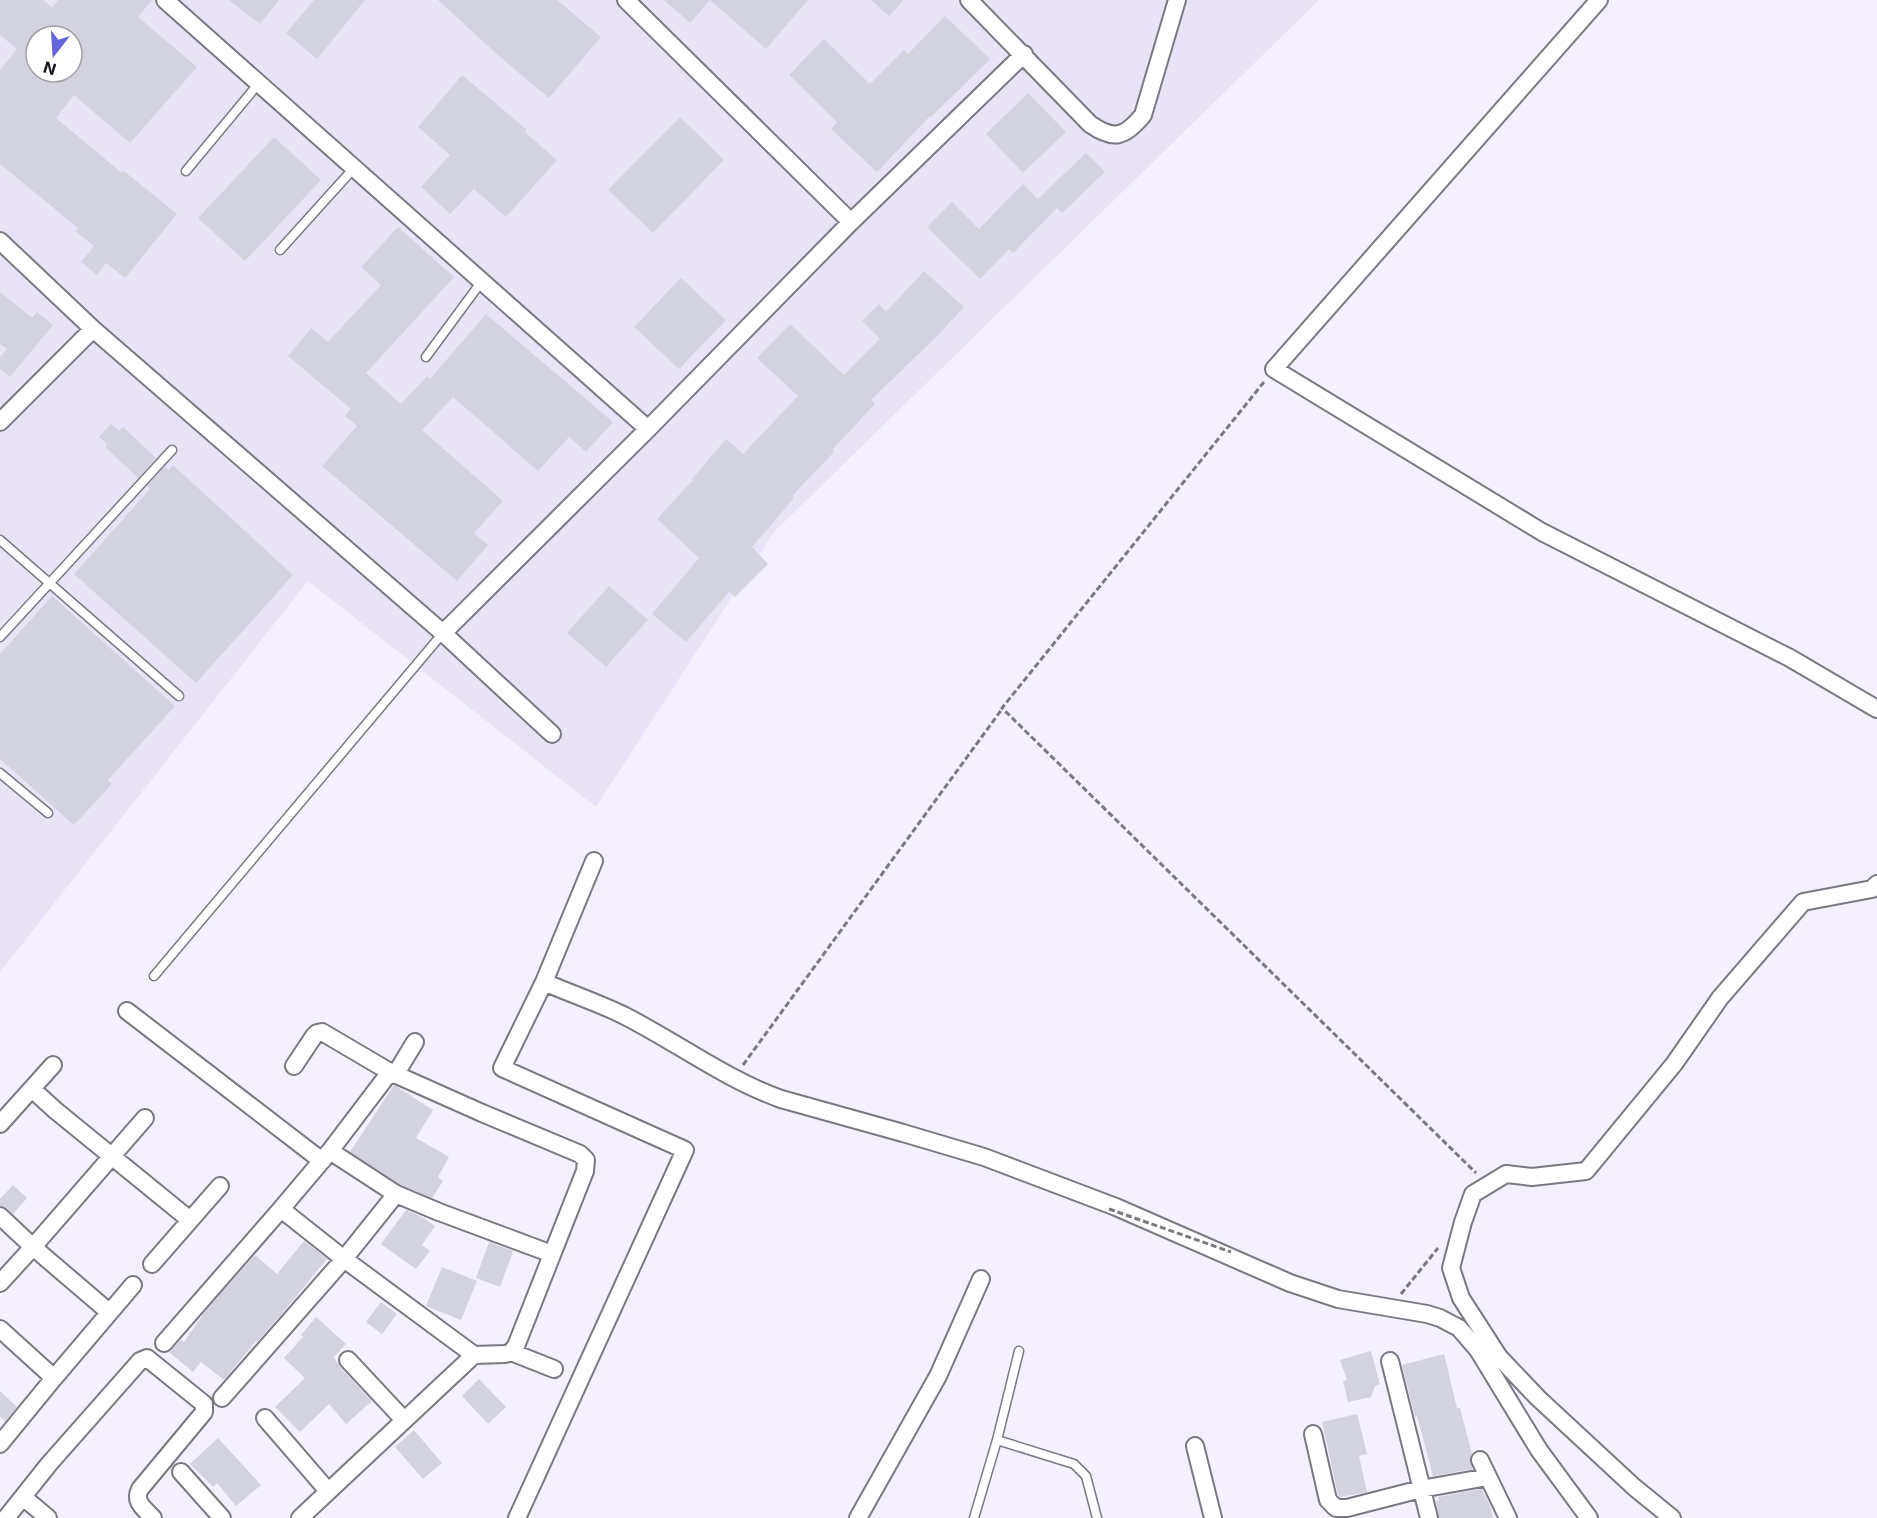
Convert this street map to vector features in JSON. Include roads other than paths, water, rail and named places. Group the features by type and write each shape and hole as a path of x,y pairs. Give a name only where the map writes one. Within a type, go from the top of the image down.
{"street":[{"path":"165,0 648,429"},
{"path":"626,0 851,222"},
{"path":"969,0 1090,124 1103,133 1116,135 1131,130 1143,115 1177,0"},
{"path":"1599,0 1274,369 1542,532 1790,658 1877,709"},
{"path":"443,633 851,222 1024,54"},
{"path":"0,241 93,328 443,633 552,734"},
{"path":"0,422 93,328"},
{"path":"517,1518 685,1150 502,1068 544,982 594,861"},
{"path":"1672,1518 1634,1487 1538,1398 1499,1357 1461,1298 1451,1268 1463,1222 1473,1194 1506,1174 1532,1177 1586,1171 1674,1064 1720,998 1803,902 1872,889 1877,884"},
{"path":"544,982 624,1016 755,1090 984,1157 1116,1207 1314,1292 1338,1299 1440,1318 1459,1328 1478,1350 1539,1450 1589,1518"},
{"path":"127,1011 326,1156 396,1194 552,1254"},
{"path":"282,1209 344,1259 474,1354 505,1354 511,1352 516,1346 585,1171 586,1160 580,1154 392,1073 322,1032 314,1036 294,1066"},
{"path":"164,1342 282,1209 415,1042"},
{"path":"0,1124 53,1065"},
{"path":"32,1089 190,1220"},
{"path":"0,1283 144,1118"},
{"path":"152,1264 220,1186"},
{"path":"222,1398 344,1259 396,1194"},
{"path":"0,1216 109,1312"},
{"path":"858,1518 938,1376 981,1279"},
{"path":"0,1444 133,1285"},
{"path":"0,1329 54,1378"},
{"path":"511,1352 554,1369"},
{"path":"300,1518 474,1354"},
{"path":"6,1518 49,1464 140,1361 147,1358 204,1404 204,1412 137,1495 137,1500 153,1518"},
{"path":"348,1360 404,1420"},
{"path":"1390,1361 1429,1518"},
{"path":"265,1418 328,1491"},
{"path":"1312,1434 1328,1500 1336,1508 1347,1508 1421,1489 1488,1477"},
{"path":"1195,1446 1213,1518"},
{"path":"1480,1460 1508,1518"},
{"path":"181,1472 222,1518"},
{"path":"23,1497 40,1516"}],"lane":[{"path":"186,171 259,83"},
{"path":"280,250 354,168"},
{"path":"426,357 482,281"},
{"path":"0,637 172,450"},
{"path":"0,540 179,696"},
{"path":"154,975 443,633"},
{"path":"0,773 48,813"},
{"path":"974,1518 997,1440 1019,1351"},
{"path":"997,1440 1074,1464 1086,1476 1097,1518"}]}
